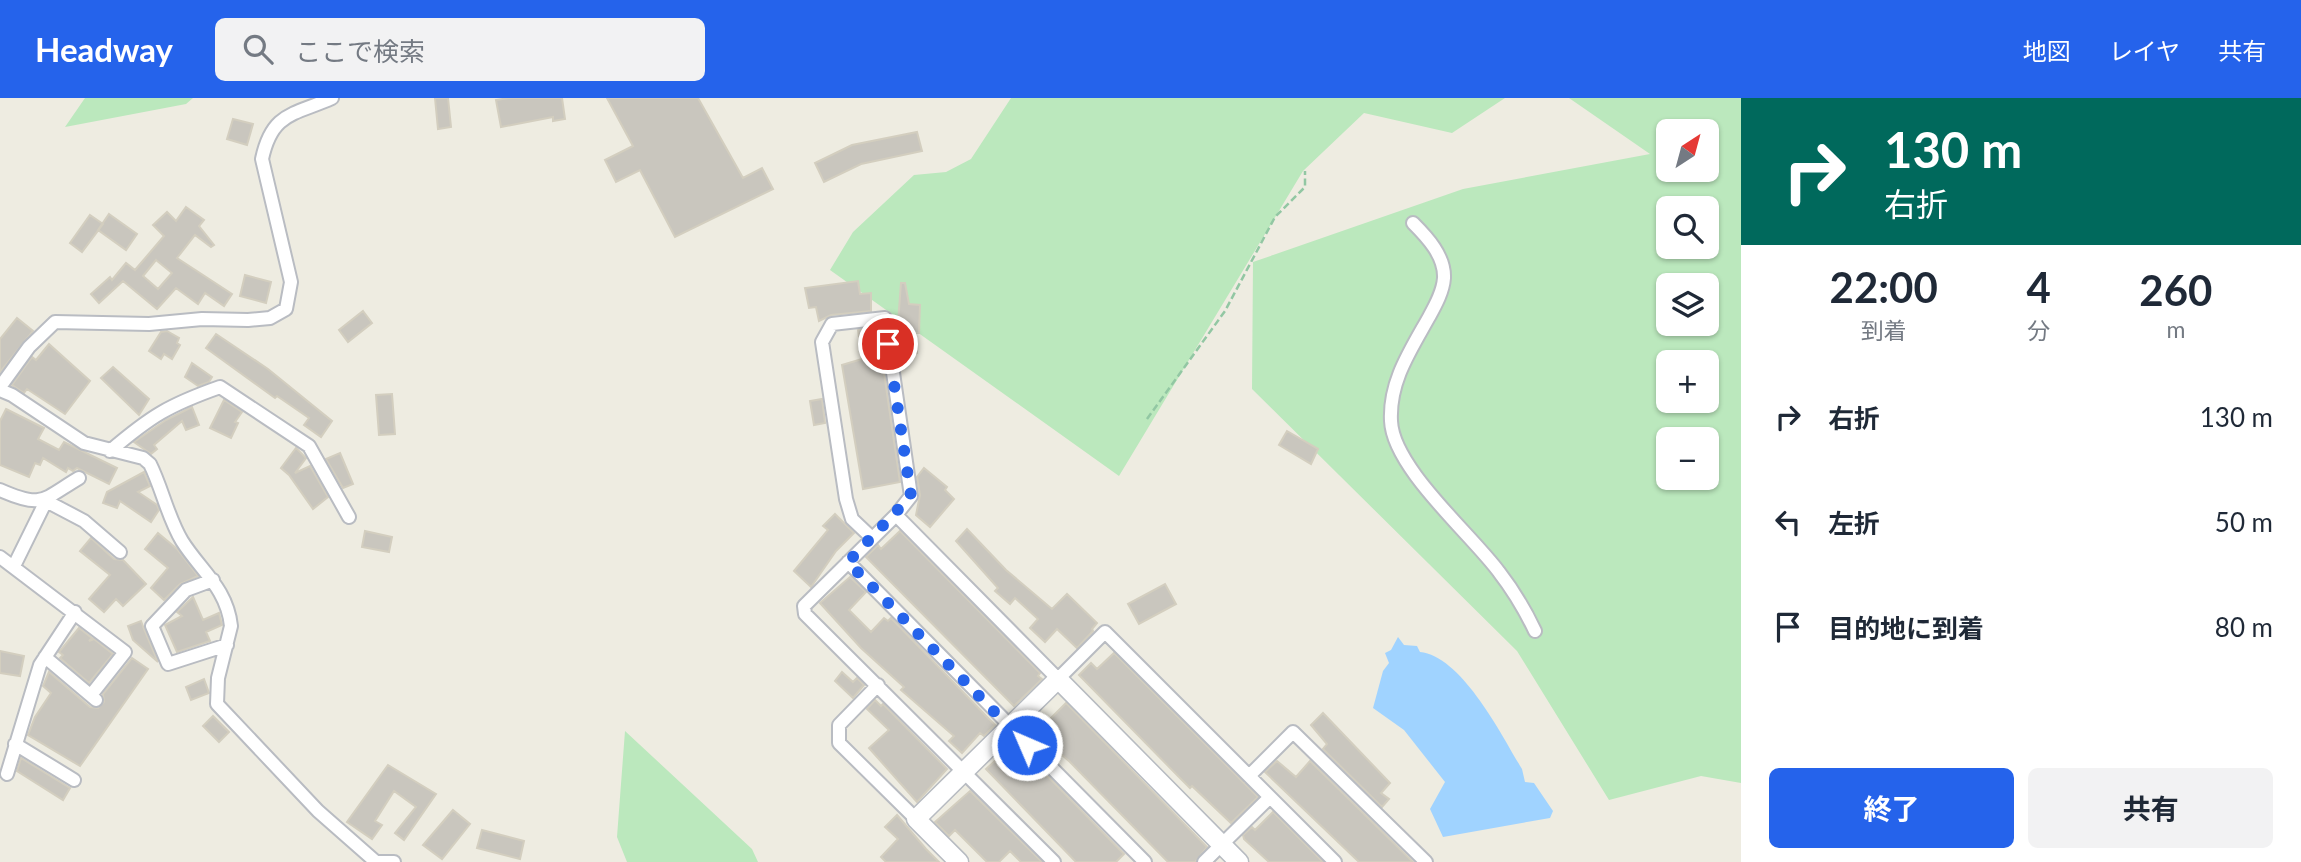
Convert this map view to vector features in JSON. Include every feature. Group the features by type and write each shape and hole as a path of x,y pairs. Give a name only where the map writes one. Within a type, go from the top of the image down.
{"street":[{"path":"332,98 284,116 266,142 264,169 291,282 286,309 270,318 248,320 202,319 149,324 55,322 29,347 0,389 84,443 144,458 150,464 182,541 213,580 230,618 227,645 218,678 217,704 318,811 377,862 394,862"},
{"path":"1413,223 1430,241 1441,262 1444,278 1438,300 1395,386 1391,425 1399,450 1412,470 1499,571 1535,631"},
{"path":"871,537 852,519 846,499 822,342 832,324 884,318 911,496 896,515 804,606 805,614 1055,862"},
{"path":"110,451 145,420 172,404 220,387 309,446 349,517"},
{"path":"0,490 36,503 46,501 79,478"},
{"path":"46,501 84,521 120,552"},
{"path":"14,566 46,501"},
{"path":"896,515 1239,862"},
{"path":"0,557 125,652 93,698 45,657"},
{"path":"848,562 1137,859"},
{"path":"213,580 186,590 152,626 168,664 227,645"},
{"path":"7,774 45,657 75,612"},
{"path":"916,819 1105,632 1335,862"},
{"path":"878,685 839,725 839,743 959,862"},
{"path":"1249,776 1293,732 1426,862"},
{"path":"15,744 74,779"},
{"path":"1204,862 1270,797"}],"path":[{"path":"1147,419 1225,311 1275,217 1305,187 1306,171"}],"green space":[{"path":"85,98 193,98 186,104 65,127"},
{"path":"1011,98 1505,98 1452,133 1364,113 1303,171 1119,476 830,270 853,232 914,175 946,172 971,159"},
{"path":"1569,98 1741,98 1741,783 1701,776 1609,800 1517,651 1252,389 1253,262 1463,189 1650,154"},
{"path":"625,731 752,849 758,862 627,862 617,837"}],"water":[{"path":"1398,637 1404,645 1417,646 1420,652 1436,657 1451,667 1465,682 1504,737 1522,769 1525,782 1534,783 1553,811 1550,818 1443,837 1430,809 1445,782 1404,730 1373,708 1383,671 1389,663 1385,653 1391,650"}],"building":[{"path":"435,98 448,98 451,127 438,129"},
{"path":"562,98 565,119 553,121 553,117 501,127 496,100"},
{"path":"607,98 698,98 743,178 762,168 773,189 675,237 640,170 616,182 605,160 633,146"},
{"path":"233,119 253,124 247,145 227,139"},
{"path":"917,132 922,151 861,164 824,182 815,163 852,145"},
{"path":"186,207 204,220 199,226 214,245 211,247 195,235 177,258 232,294 224,306 205,293 198,304 176,288 157,309 123,281 99,303 91,294 110,277 112,280 126,263 135,270 164,236 153,225 167,212 176,221","holes":["156,260 172,273 158,289 143,276"]},
{"path":"109,214 137,234 126,250 98,230"},
{"path":"90,215 103,224 82,252 70,243"},
{"path":"245,275 271,282 266,303 240,296"},
{"path":"858,281 860,294 871,293 871,311 831,315 819,321 816,307 809,308 805,288"},
{"path":"901,283 905,283 909,304 920,305 919,333 914,333 917,353 899,356 897,337"},
{"path":"363,311 372,323 348,342 339,330"},
{"path":"17,318 33,331 0,372 0,339"},
{"path":"873,328 879,339 900,482 863,489 842,365 862,359 858,330"},
{"path":"167,331 179,338 177,343 180,345 172,359 164,354 161,359 149,351 161,332"},
{"path":"216,334 268,369 332,421 321,437 304,425 309,418 277,396 275,398 206,348"},
{"path":"49,344 90,381 65,414 27,389 24,393 12,385 32,357 36,360"},
{"path":"192,363 212,377 209,382 198,386 185,377"},
{"path":"113,367 149,399 139,415 101,378"},
{"path":"392,394 395,434 379,435 376,395"},
{"path":"822,399 825,423 814,425 810,401"},
{"path":"224,400 242,412 235,422 238,423 231,438 210,428"},
{"path":"192,407 199,425 186,430 182,421 154,445 157,449 151,454 134,442 166,420"},
{"path":"6,409 44,428 38,439 59,450 64,442 117,468 109,484 77,468 73,471 68,468 66,472 43,458 40,465 35,463 29,477 0,465 0,421"},
{"path":"1287,431 1318,449 1311,464 1279,445"},
{"path":"296,448 306,458 295,473 310,466 328,497 313,509 281,468"},
{"path":"340,453 353,484 343,488 326,459"},
{"path":"924,468 947,487 945,490 954,499 930,527 916,515 920,495 917,477"},
{"path":"144,472 150,486 138,492 157,505 159,510 151,522 120,501 117,508 103,503 107,492"},
{"path":"835,514 854,533 836,551 811,587 794,571 828,530 823,526"},
{"path":"967,529 1006,570 1052,609 1067,594 1097,623 1093,631 1077,648 1057,629 1045,642 1030,628 1038,619 1015,598 1010,604 995,591 998,588 956,541"},
{"path":"365,531 392,537 389,552 362,547"},
{"path":"900,531 1040,673 1038,676 1042,679 1014,706 866,557 878,545 881,549"},
{"path":"158,533 177,549 198,576 180,584 164,600 151,588 168,568 145,549"},
{"path":"91,538 114,559 123,560 146,584 123,606 116,599 104,612 89,599 110,575 80,551"},
{"path":"850,577 866,592 849,610 871,632 884,618 888,621 891,618 995,725 984,736 980,733 962,753 949,741 954,736 901,690 904,687 861,648 820,603"},
{"path":"1165,584 1176,604 1139,624 1128,604"},
{"path":"193,597 203,620 219,613 222,625 206,632 210,641 177,652 165,625 182,616 177,612"},
{"path":"141,621 158,662 133,640 128,626"},
{"path":"79,628 92,638 89,641 94,639 113,654 89,683 60,658 63,655 59,652"},
{"path":"0,651 24,656 20,676 0,673"},
{"path":"1114,653 1258,797 1231,823 1192,786 1190,788 1079,675 1091,663 1097,669"},
{"path":"132,658 148,669 80,766 28,735 35,717 51,693 43,686 49,672 90,707 98,708 104,702 103,694"},
{"path":"842,672 853,682 857,678 864,685 853,698 835,681"},
{"path":"204,679 209,693 191,700 186,687"},
{"path":"875,700 881,706 883,704 947,769 917,802 869,748 889,730 867,709"},
{"path":"1066,703 1207,847 1195,862 1168,862 1070,762 1030,727 1042,715 1048,721"},
{"path":"1323,713 1390,783 1381,793 1389,799 1382,807 1323,749 1327,744 1311,725"},
{"path":"213,716 229,732 219,742 203,726"},
{"path":"1015,743 1124,854 1116,862 1076,862 986,769"},
{"path":"21,758 70,788 63,800 17,771"},
{"path":"1277,761 1296,777 1310,761 1413,862 1359,862 1265,772"},
{"path":"388,765 436,794 404,840 395,833 416,807 394,791 375,821 382,825 372,839 347,822"},
{"path":"970,791 1042,862 1021,862 1010,851 999,862 987,862 955,830 949,836 935,822"},
{"path":"453,810 470,824 442,859 423,845"},
{"path":"1273,812 1323,862 1269,862 1244,839 1243,835 1252,827 1255,830"},
{"path":"897,815 939,862 886,862 881,857 898,839 885,827"},
{"path":"482,830 524,841 520,859 477,848"}],"route":[{"path":"888,344 911,496 896,515 848,562 1027,745"}]}
